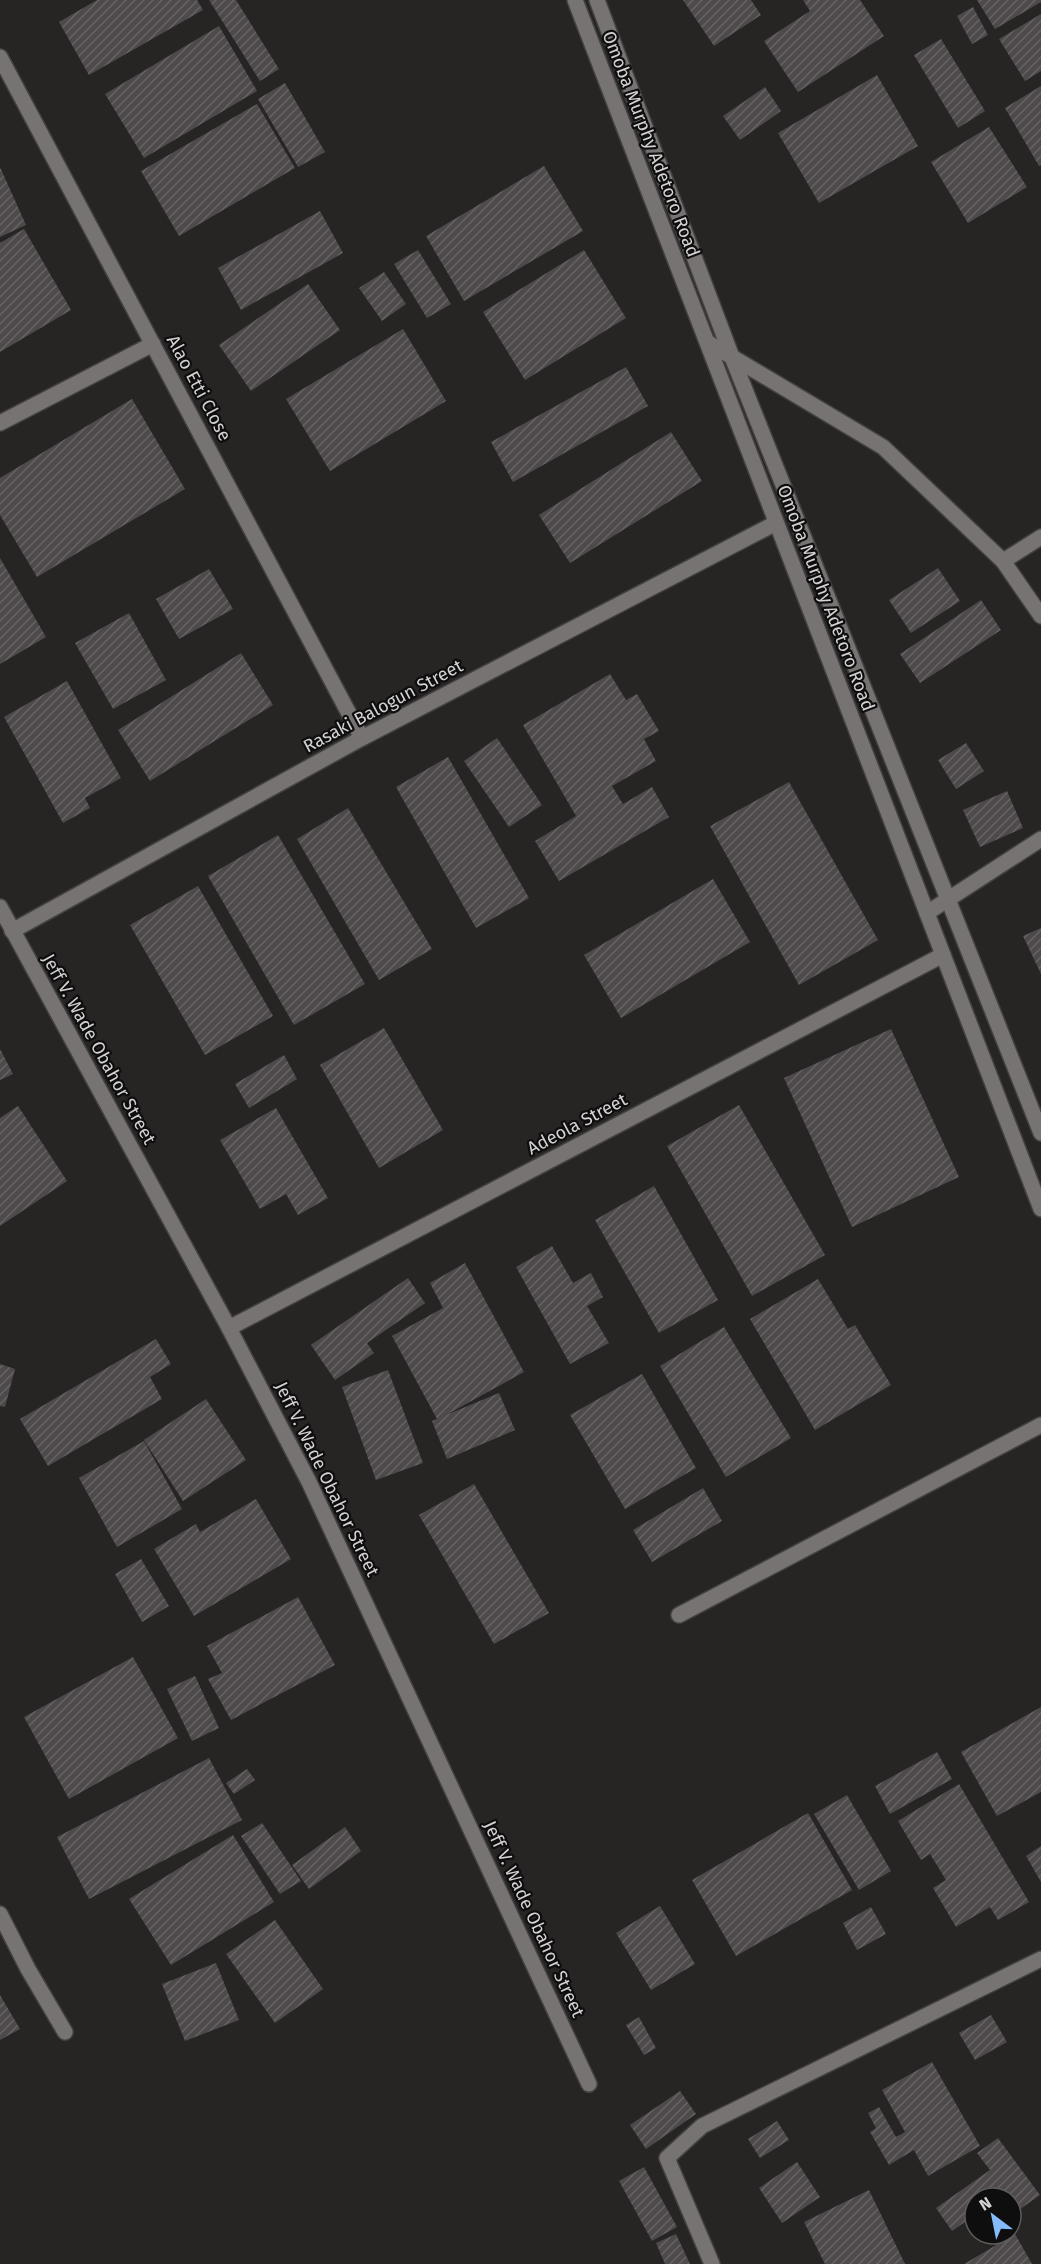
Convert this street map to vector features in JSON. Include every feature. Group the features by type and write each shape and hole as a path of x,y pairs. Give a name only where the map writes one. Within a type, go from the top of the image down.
{"street":[{"name":"Omoba Murphy Adetoro Road","path":"575,0 1041,1209"},
{"name":"Omoba Murphy Adetoro Road","path":"597,0 732,357 1041,1133"},
{"name":"Alao Etti Close","path":"0,57 362,738"},
{"path":"707,342 883,447 1003,561 1041,616"},
{"path":"0,423 153,344"},
{"name":"Rasaki Balogun Street","path":"12,931 362,738 776,523"},
{"path":"1003,561 1041,537"},
{"path":"927,913 1041,839"},
{"name":"Jeff V. Wade Obahor Street","path":"0,907 229,1328 309,1482 588,2084"},
{"name":"Adeola Street","path":"229,1328 943,955"},
{"path":"679,1615 1041,1425"},
{"path":"0,1914 28,1969 65,2032"},
{"path":"712,2264 667,2158 702,2126 1041,1959"}],"building":[{"path":"97,0 197,0 203,10 89,75 59,22"},
{"path":"209,0 236,0 279,69 260,81"},
{"path":"683,0 751,0 761,15 714,46"},
{"path":"803,0 860,0 884,36 798,92 764,41 810,11"},
{"path":"977,0 1041,0 1041,2 995,29"},
{"path":"973,7 988,35 972,44 957,16"},
{"path":"1041,14 1041,71 1025,81 999,39"},
{"path":"219,26 257,91 144,158 105,94"},
{"path":"941,39 985,111 958,128 914,55"},
{"path":"877,75 918,146 819,203 778,133"},
{"path":"285,83 325,152 298,167 258,99"},
{"path":"1041,86 1041,165 1039,166 1005,108"},
{"path":"765,87 781,111 740,140 723,116"},
{"path":"257,104 295,168 179,236 141,171"},
{"path":"989,127 1027,187 968,223 931,162"},
{"path":"544,166 583,231 464,301 426,236"},
{"path":"0,167 26,225 0,237"},
{"path":"320,211 343,253 241,310 218,268"},
{"path":"24,229 71,310 0,352 0,243"},
{"path":"418,250 451,304 427,318 394,264"},
{"path":"584,250 626,318 525,380 483,312"},
{"path":"384,272 406,304 382,321 359,288"},
{"path":"308,284 340,330 251,391 219,345"},
{"path":"403,329 446,401 330,471 286,399"},
{"path":"626,367 648,406 513,482 491,442"},
{"path":"132,399 185,489 37,577 0,515 0,478"},
{"path":"671,432 702,481 570,563 539,515"},
{"path":"0,558 46,637 0,664"},
{"path":"938,568 960,601 911,633 889,600"},
{"path":"209,569 233,609 179,639 156,599"},
{"path":"981,600 1001,630 920,683 900,654"},
{"path":"129,613 166,680 113,709 75,643"},
{"path":"241,653 273,705 150,781 118,730"},
{"path":"610,674 626,700 637,694 659,731 644,739 656,761 612,786 623,804 652,787 669,817 559,881 535,841 576,816 523,725"},
{"path":"67,681 121,778 85,798 90,808 63,823 4,717"},
{"path":"497,738 542,805 509,827 464,761"},
{"path":"966,743 984,771 956,789 938,760"},
{"path":"448,757 529,898 476,928 396,787"},
{"path":"789,782 878,940 799,985 710,826"},
{"path":"1007,791 1023,828 980,847 963,810"},
{"path":"348,808 432,949 379,980 297,839"},
{"path":"278,835 365,984 294,1025 208,876"},
{"path":"713,879 750,942 621,1018 584,955"},
{"path":"198,886 273,1016 205,1055 130,925"},
{"path":"1041,928 1041,974 1023,936"},
{"path":"384,1028 443,1130 379,1168 320,1065"},
{"path":"891,1029 959,1177 852,1227 784,1078"},
{"path":"0,1049 13,1074 0,1080"},
{"path":"284,1055 297,1079 249,1108 235,1084"},
{"path":"739,1105 825,1255 752,1296 667,1146"},
{"path":"18,1106 67,1181 0,1226 0,1118"},
{"path":"276,1108 328,1198 298,1215 286,1194 260,1209 220,1140"},
{"path":"654,1186 718,1300 659,1333 595,1220"},
{"path":"552,1246 573,1283 591,1273 603,1297 587,1306 609,1343 570,1364 516,1267"},
{"path":"465,1263 524,1372 446,1415 499,1393 515,1430 447,1459 432,1421 437,1419 392,1336 443,1308 430,1283"},
{"path":"408,1278 425,1303 367,1343 374,1353 335,1380 311,1345"},
{"path":"818,1279 848,1329 855,1325 891,1385 815,1430 750,1319"},
{"path":"724,1327 791,1438 726,1477 660,1366"},
{"path":"156,1339 171,1364 150,1377 162,1399 48,1466 20,1419"},
{"path":"0,1364 15,1369 5,1407 0,1406"},
{"path":"388,1370 423,1463 376,1480 342,1387"},
{"path":"642,1374 696,1468 625,1509 570,1415"},
{"path":"206,1399 246,1460 183,1501 144,1440"},
{"path":"144,1441 182,1509 117,1547 79,1478"},
{"path":"474,1484 549,1613 494,1644 419,1515"},
{"path":"703,1488 722,1521 652,1562 633,1530"},
{"path":"256,1499 291,1559 194,1616 154,1549 196,1524 200,1532"},
{"path":"141,1559 169,1606 142,1622 115,1574"},
{"path":"298,1597 335,1665 231,1720 208,1679 222,1673 207,1646"},
{"path":"133,1657 178,1738 69,1799 24,1717"},
{"path":"195,1676 219,1728 192,1741 167,1689"},
{"path":"1041,1707 1041,1792 997,1816 961,1752"},
{"path":"937,1752 952,1779 890,1814 875,1786"},
{"path":"209,1758 242,1820 89,1899 57,1837"},
{"path":"247,1769 255,1780 234,1794 226,1783"},
{"path":"959,1784 1029,1902 998,1920 990,1907 956,1927 933,1888 946,1880 930,1854 921,1860 898,1821"},
{"path":"847,1795 891,1871 859,1890 814,1814"},
{"path":"808,1813 852,1890 736,1956 692,1880"},
{"path":"262,1823 301,1881 280,1894 241,1836"},
{"path":"345,1827 361,1851 309,1889 292,1865"},
{"path":"233,1835 274,1902 171,1965 129,1899"},
{"path":"1041,1846 1041,1882 1026,1856"},
{"path":"660,1906 695,1964 651,1990 616,1933"},
{"path":"871,1907 886,1934 857,1950 843,1923"},
{"path":"275,1920 323,1989 275,2023 226,1954"},
{"path":"216,1963 239,2020 185,2041 162,1984"},
{"path":"0,1995 20,2029 0,2040"},
{"path":"991,2015 1007,2042 975,2060 959,2033"},
{"path":"639,2017 656,2048 644,2055 626,2025"},
{"path":"932,2062 980,2146 928,2176 914,2150 889,2165 870,2132 876,2128 868,2113 879,2107 896,2137 905,2132 882,2090"},
{"path":"680,2091 696,2114 646,2149 630,2125"},
{"path":"777,2121 789,2140 760,2158 748,2139"},
{"path":"998,2138 1040,2195 1023,2207 1023,2186 967,2186 990,2170 977,2153"},
{"path":"797,2162 820,2197 782,2223 759,2188"},
{"path":"644,2167 677,2227 652,2241 619,2181"},
{"path":"963,2189 963,2223 952,2231 936,2208"},
{"path":"869,2190 905,2264 825,2264 804,2222"},
{"path":"676,2234 690,2264 665,2264 656,2243"},
{"path":"995,2246 1022,2246 1032,2264 964,2264"}]}
